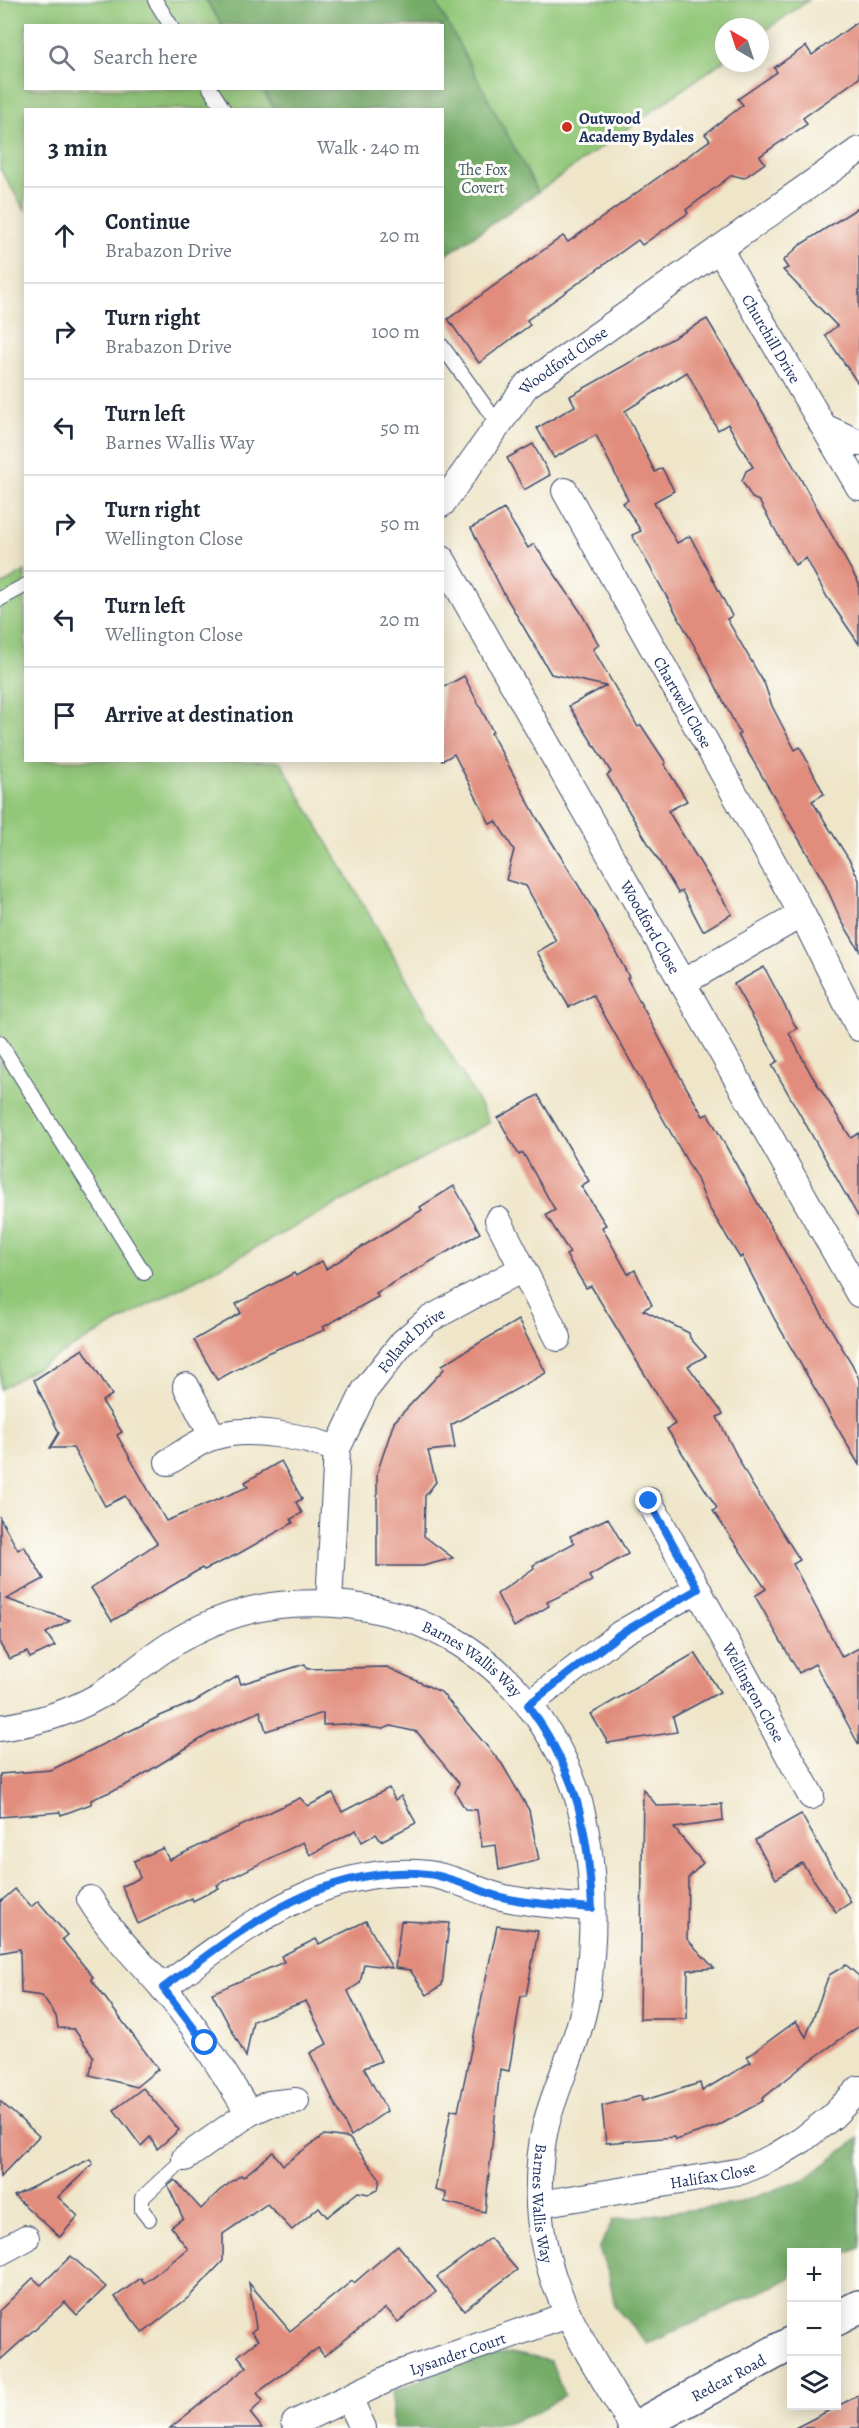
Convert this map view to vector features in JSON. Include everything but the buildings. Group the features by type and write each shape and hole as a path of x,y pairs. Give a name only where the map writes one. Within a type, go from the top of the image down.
{"street":[{"name":"Woodford Close","path":"444,501 526,386 859,150"},
{"name":"Churchill Drive","path":"719,249 859,487"},
{"path":"824,427 859,443"},
{"name":"Chartwell Close","path":"565,490 802,914 859,1028"},
{"name":"Woodford Close","path":"444,563 859,1294"},
{"path":"682,983 802,914"},
{"path":"498,1220 558,1338"},
{"name":"Folland Drive","path":"329,1604 337,1449 365,1390 403,1342 428,1320 522,1269"},
{"path":"186,1386 213,1437"},
{"path":"168,1462 213,1437 282,1434 337,1449"},
{"name":"Wellington Close","path":"649,1501 810,1796"},
{"path":"528,1705 620,1634 698,1589"},
{"name":"Barnes Wallis Way","path":"0,1728 25,1725 60,1715 96,1698 169,1646 206,1626 250,1609 329,1604 357,1604 401,1615 441,1631 472,1652 528,1705 564,1761 584,1821 590,1860 592,1908 586,1994 574,2044 547,2121 540,2157 539,2204 546,2261 568,2315 634,2428"},
{"path":"163,1988 242,1929 276,1909 306,1893 357,1878 406,1873 429,1874 526,1903 592,1908"},
{"path":"90,1899 129,1953 163,1988 205,2043 249,2113"},
{"name":"Halifax Close","path":"539,2204 742,2170 774,2157 802,2140 833,2116 859,2089"},
{"path":"185,2158 249,2113 269,2104 296,2101"},
{"path":"0,2252 26,2238"},
{"path":"841,2317 859,2307"},
{"name":"Lysander Court","path":"295,2423 398,2374 568,2315"},
{"name":"Redcar Road","path":"634,2428 787,2346"},
{"path":"349,2398 363,2428"}],"lane":[{"path":"155,0 170,24"},
{"path":"211,90 223,108"},
{"path":"444,349 498,424"},
{"path":"0,599 24,586"},
{"path":"0,1043 144,1273"},
{"path":"149,2219 142,2210 142,2198 185,2158"}],"green space":[{"path":"0,0 206,0 221,24 24,24 24,90 263,90 274,108 24,108 24,208 0,169"},
{"name":"The Fox Covert","path":"206,0 435,0 538,192 444,256 444,108 274,108 263,90 444,90 444,24 221,24"},
{"name":"Outwood Academy Bydales","path":"435,0 809,0 769,28 769,18 715,18 715,66 538,192"},
{"path":"24,572 24,762 281,762 490,1122 128,1316 0,1389 0,586"},
{"path":"859,2138 859,2248 841,2256 841,2248 787,2248 787,2280 648,2344 615,2307 609,2275 599,2249 613,2220 735,2204 805,2179"},
{"path":"511,2353 551,2361 564,2395 533,2414 511,2422 475,2424 471,2428 393,2428 392,2392 466,2360"}],"place":[{"name":"Outwood Academy Bydales","path":"567,127"}],"route":[{"path":"205,2043 163,1988 242,1929 306,1893 357,1878 383,1874 429,1874 526,1903 592,1908 590,1860 584,1821 564,1761 547,1731 528,1705 620,1634 698,1589 649,1501"}]}
